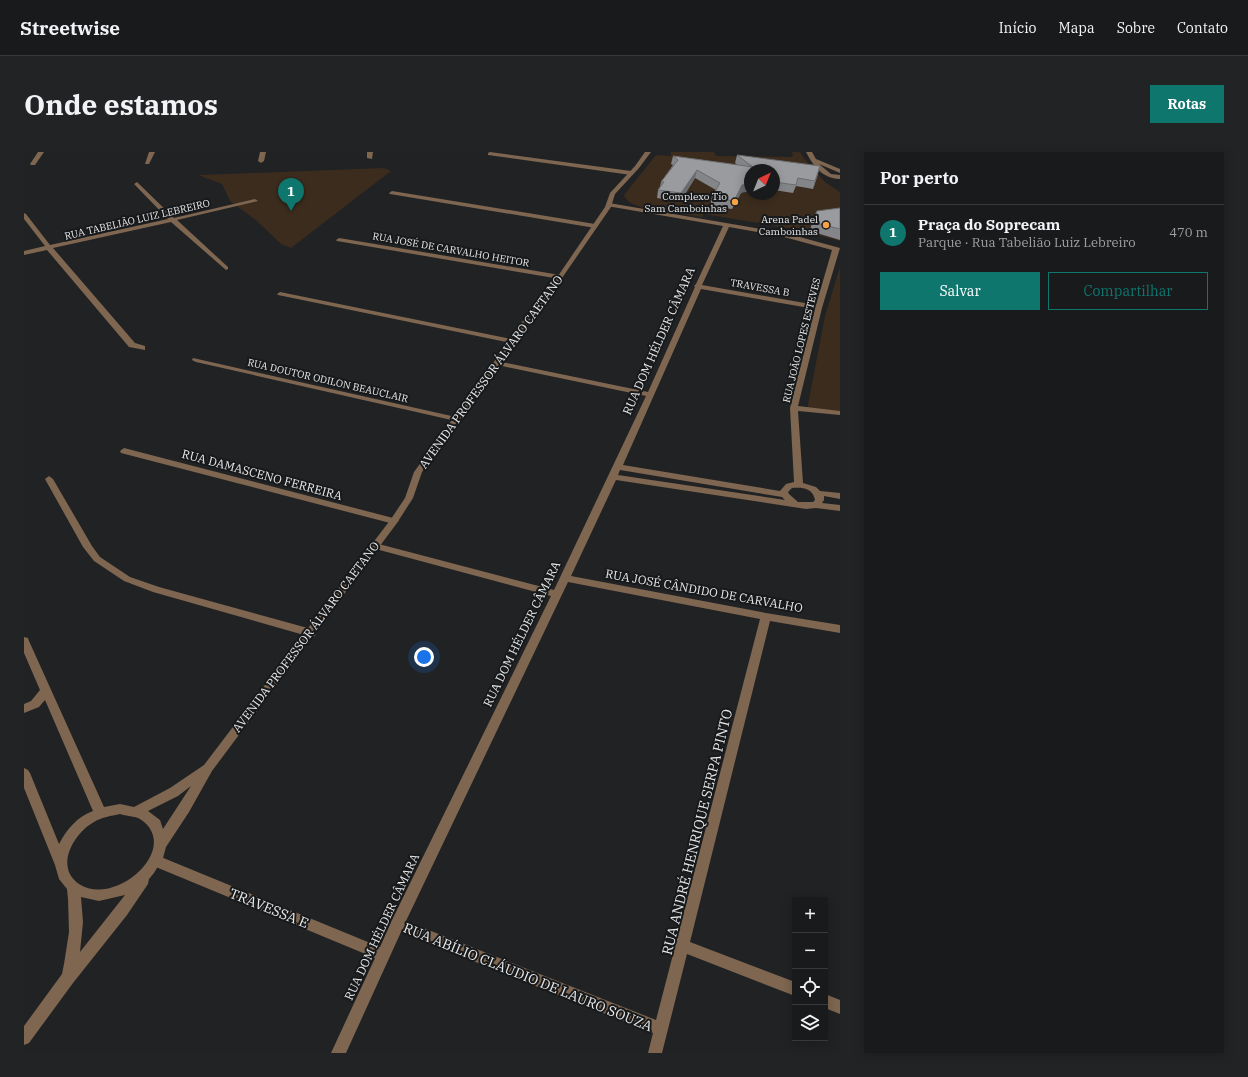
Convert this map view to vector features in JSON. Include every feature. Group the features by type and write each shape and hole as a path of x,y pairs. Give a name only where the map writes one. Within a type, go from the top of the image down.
{"street":[{"path":"33,164 41,152"},
{"path":"147,163 152,152"},
{"path":"261,161 263,152"},
{"name":"AVENIDA PROFESSOR ÁLVARO CAETANO","path":"161,843 185,808 208,768 394,521 409,498 418,472 497,364 511,341 560,277 609,205 612,194 632,173 648,152"},
{"path":"809,152 814,163 827,175 840,179"},
{"path":"490,154 632,173"},
{"path":"812,158 839,170"},
{"path":"827,175 826,172 839,170"},
{"path":"137,184 173,220 226,268"},
{"path":"392,193 595,226"},
{"name":"RUA TABELIÃO LUIZ LEBREIRO","path":"24,254 255,201"},
{"path":"609,205 792,236 838,249"},
{"path":"24,215 49,248 132,345 142,348"},
{"name":"RUA DOM HÉLDER CÂMARA","path":"338,1053 396,924 618,467 697,286 727,225"},
{"name":"RUA JOSÉ DE CARVALHO HEITOR","path":"339,240 560,277"},
{"name":"RUA JOÃO LOPES ESTEVES","path":"798,485 794,408 819,308 838,249"},
{"name":"TRAVESSA B","path":"697,286 819,308"},
{"path":"280,294 511,341"},
{"name":"RUA DOUTOR ODILON BEAUCLAIR","path":"196,360 456,420"},
{"path":"497,364 650,395"},
{"path":"794,408 840,413"},
{"name":"RUA DAMASCENO FERREIRA","path":"124,451 394,521"},
{"path":"618,467 785,495 795,504"},
{"path":"613,477 806,506 816,505 840,508"},
{"path":"49,479 88,547 97,559 110,570 127,579 156,590 311,633"},
{"path":"785,495 786,489 789,486 798,485 810,487 818,493 840,496"},
{"path":"816,505 820,500 818,493"},
{"path":"375,546 556,594"},
{"name":"RUA JOSÉ CÂNDIDO DE CARVALHO","path":"564,578 766,617 840,629"},
{"name":"RUA ANDRÉ HENRIQUE SERPA PINTO","path":"655,1053 660,1029 684,946 766,617"},
{"path":"24,641 100,813"},
{"path":"24,709 34,704 46,691"},
{"name":"AVENIDA PROFESSOR ÁLVARO CAETANO","path":"138,812 174,792 208,768"},
{"path":"24,774 61,863 64,877 73,887 85,893 99,895 114,893 130,887 142,878 154,864"},
{"path":"24,1038 68,978 122,911 154,864 161,843 158,830 150,818 138,812 120,809 100,813 82,824 68,839 62,851 61,863"},
{"name":"TRAVESSA E","path":"154,864 383,955"},
{"path":"68,978 76,934 77,910 73,887"},
{"name":"RUA ABÍLIO CLÁUDIO DE LAURO SOUZA","path":"396,924 660,1029"},
{"path":"684,946 792,988"},
{"path":"828,1002 840,1006"}],"shaded area":[{"name":"Complexo Tio Sam Camboinhas","path":"671,152 714,152 716,156 790,157 793,156 792,152 800,152 825,182 840,192 840,241 794,229 704,214 702,217 657,210 633,204 626,199 624,195 656,155 671,156"},
{"path":"384,168 391,171 291,248 281,244 257,221 230,201 222,184 198,175"},
{"path":"840,267 840,414 807,410 825,316"}],"building":[{"path":"737,155 820,166 815,181 798,178 796,185 780,183 780,164 749,164"},
{"path":"673,156 744,166 744,184 742,185 734,201 712,197 720,183 697,170 681,193 658,190 664,182 661,182 678,160"},
{"path":"840,208 840,229 812,222 817,211"}],"place":[{"name":"Complexo Tio Sam Camboinhas","path":"735,202"},
{"name":"Praça do Soprecam","path":"291,211"},
{"name":"Arena Padel Camboinhas","path":"826,225"}]}
